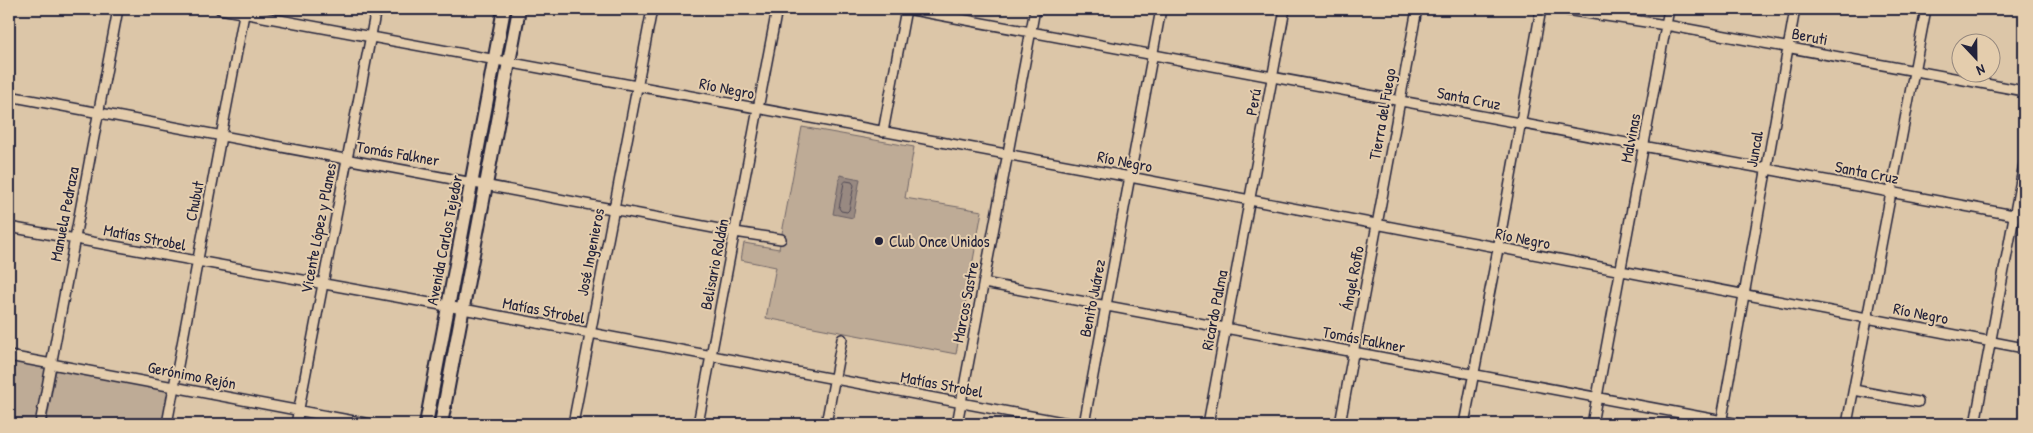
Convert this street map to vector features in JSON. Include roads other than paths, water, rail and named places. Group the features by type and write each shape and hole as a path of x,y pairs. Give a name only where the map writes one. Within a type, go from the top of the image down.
{"main road":[{"name":"Avenida Carlos Tejedor","path":"426,424 504,9"},
{"name":"Avenida Carlos Tejedor","path":"442,424 519,9"}],"street":[{"name":"Manuela Pedraza","path":"40,424 118,9"},
{"name":"Río Negro","path":"220,9 244,11 508,64 638,86 1250,200 1498,249 2024,348"},
{"name":"Vicente López y Planes","path":"296,424 376,9"},
{"name":"José Ingenieros","path":"573,424 652,9"},
{"name":"Belisario Roldán","path":"698,424 777,9"},
{"name":"Santa Cruz","path":"907,9 2024,217"},
{"path":"883,132 907,9"},
{"name":"Marcos Sastre","path":"957,424 1035,9"},
{"name":"Benito Juárez","path":"1084,424 1161,9"},
{"name":"Perú","path":"1250,200 1285,9"},
{"name":"Tierra del Fuego","path":"1378,225 1417,9"},
{"path":"1464,424 1498,249 1541,9"},
{"name":"Beruti","path":"1559,9 1666,25 2024,91"},
{"name":"Malvinas","path":"1592,424 1669,9"},
{"name":"Juncal","path":"1721,423 1745,295 1765,168 1796,9"},
{"path":"1847,424 1926,9"},
{"name":"Chubut","path":"167,424 244,11"},
{"name":"Tomás Falkner","path":"9,96 781,239"},
{"path":"1975,424 2024,164"},
{"name":"Ricardo Palma","path":"1208,424 1250,200"},
{"name":"Ángel Roffo","path":"1340,424 1378,225"},
{"name":"Matías Strobel","path":"9,227 1073,424"},
{"name":"Tomás Falkner","path":"984,283 1721,423 1739,424"},
{"path":"826,424 842,339"},
{"name":"Gerónimo Rejón","path":"9,356 370,424"},
{"path":"1854,390 1918,402"}],"water":[{"path":"840,175 860,179 853,218 833,214"}],"place":[{"name":"Club Once Unidos","path":"879,241"}]}
